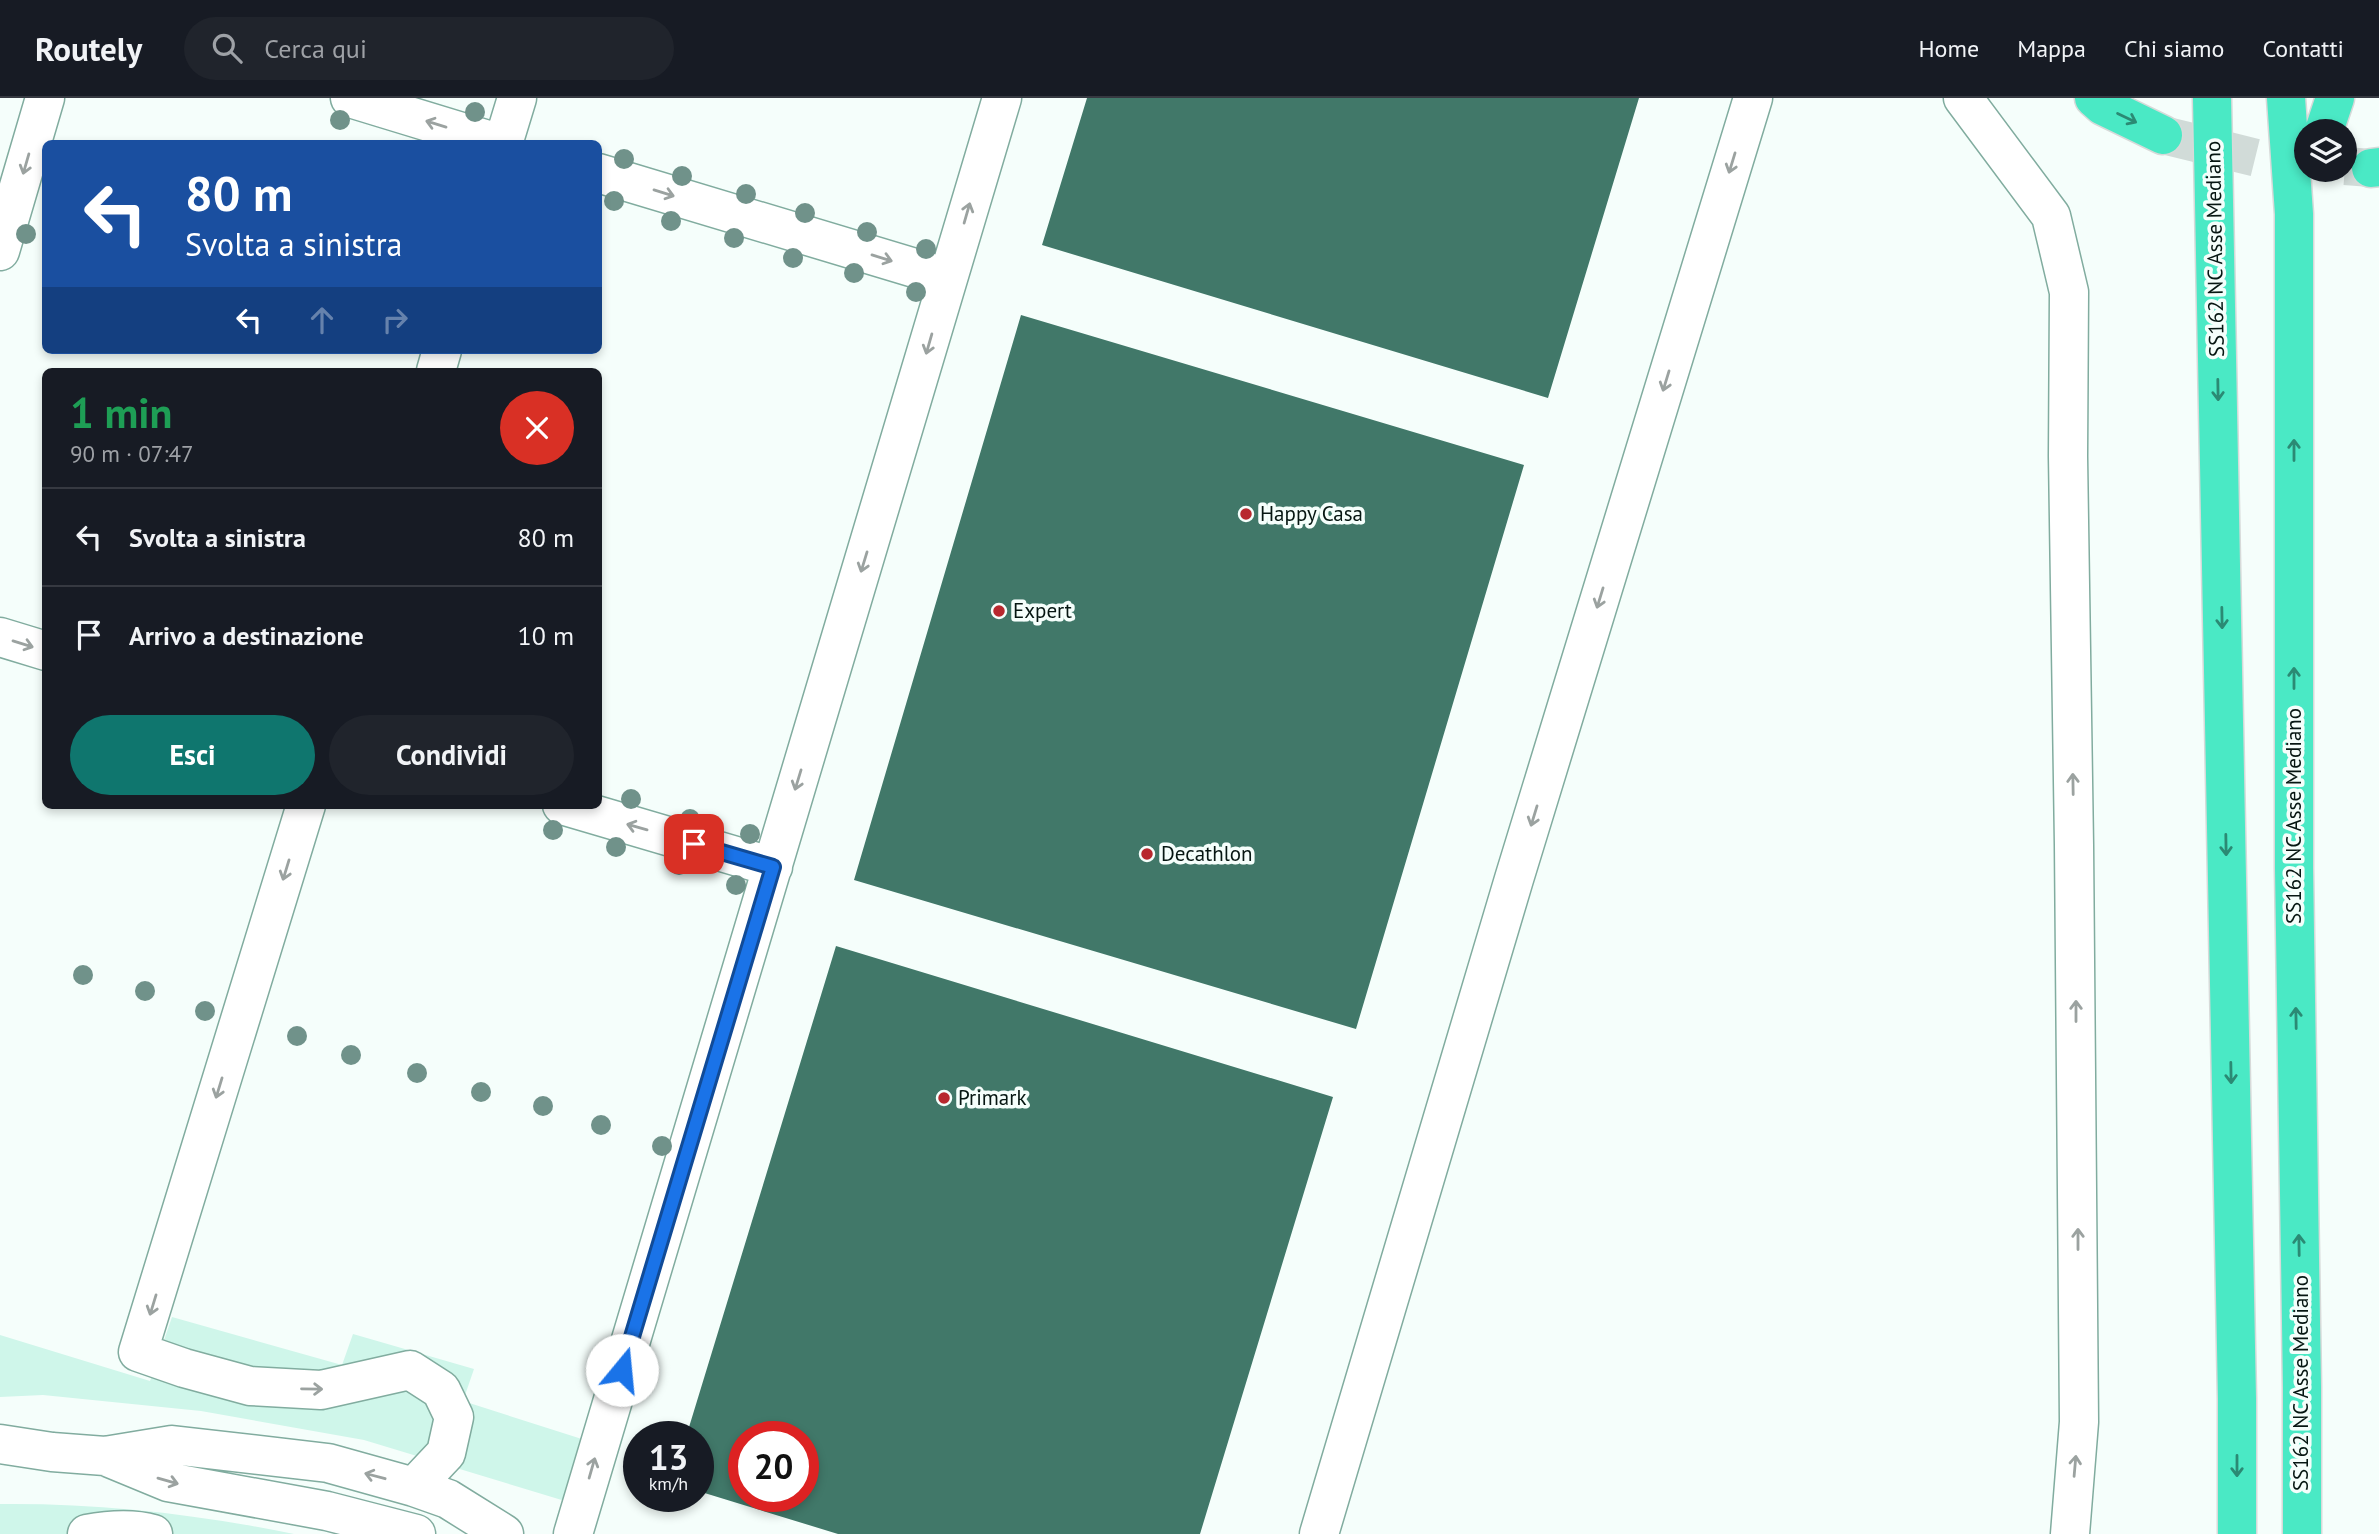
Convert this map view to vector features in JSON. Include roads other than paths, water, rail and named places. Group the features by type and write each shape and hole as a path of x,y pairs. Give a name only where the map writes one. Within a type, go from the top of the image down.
{"highway":[{"path":"2094,98 2103,106 2163,135"},
{"name":"SS162 NC Asse Mediano","path":"2212,98 2237,1399 2237,1534"},
{"name":"SS162 NC Asse Mediano","path":"2286,98 2294,214 2294,868 2302,1534"},
{"path":"2327,119 2335,98"},
{"path":"2294,214 2306,182"}],"street":[{"path":"0,251 45,98"},
{"path":"350,98 489,140"},
{"path":"503,140 517,98"},
{"path":"573,1534 1002,98"},
{"path":"1319,1534 1514,879 1753,98"},
{"path":"1963,98 2051,216 2068,292 2079,1422 2070,1534"},
{"path":"602,174 948,278"},
{"path":"0,637 42,650"},
{"path":"305,809 138,1352 184,1368 250,1385 321,1390 410,1370 441,1390 454,1417 446,1453 414,1487"},
{"path":"576,809 773,867"},
{"path":"0,1444 105,1456 172,1445 328,1464 448,1499 504,1534"},
{"path":"0,1463 52,1452"},
{"path":"105,1456 168,1482 327,1511 395,1531"},
{"path":"87,1534 102,1531 141,1531 153,1534"}],"tunnel":[{"path":"2163,135 2265,160 2294,162"},
{"path":"2357,167 2371,168"}],"place":[{"name":"Happy Casa","path":"1246,514"},
{"name":"Expert","path":"999,611"},
{"name":"Decathlon","path":"1147,854"},
{"name":"Primark","path":"944,1098"}]}
